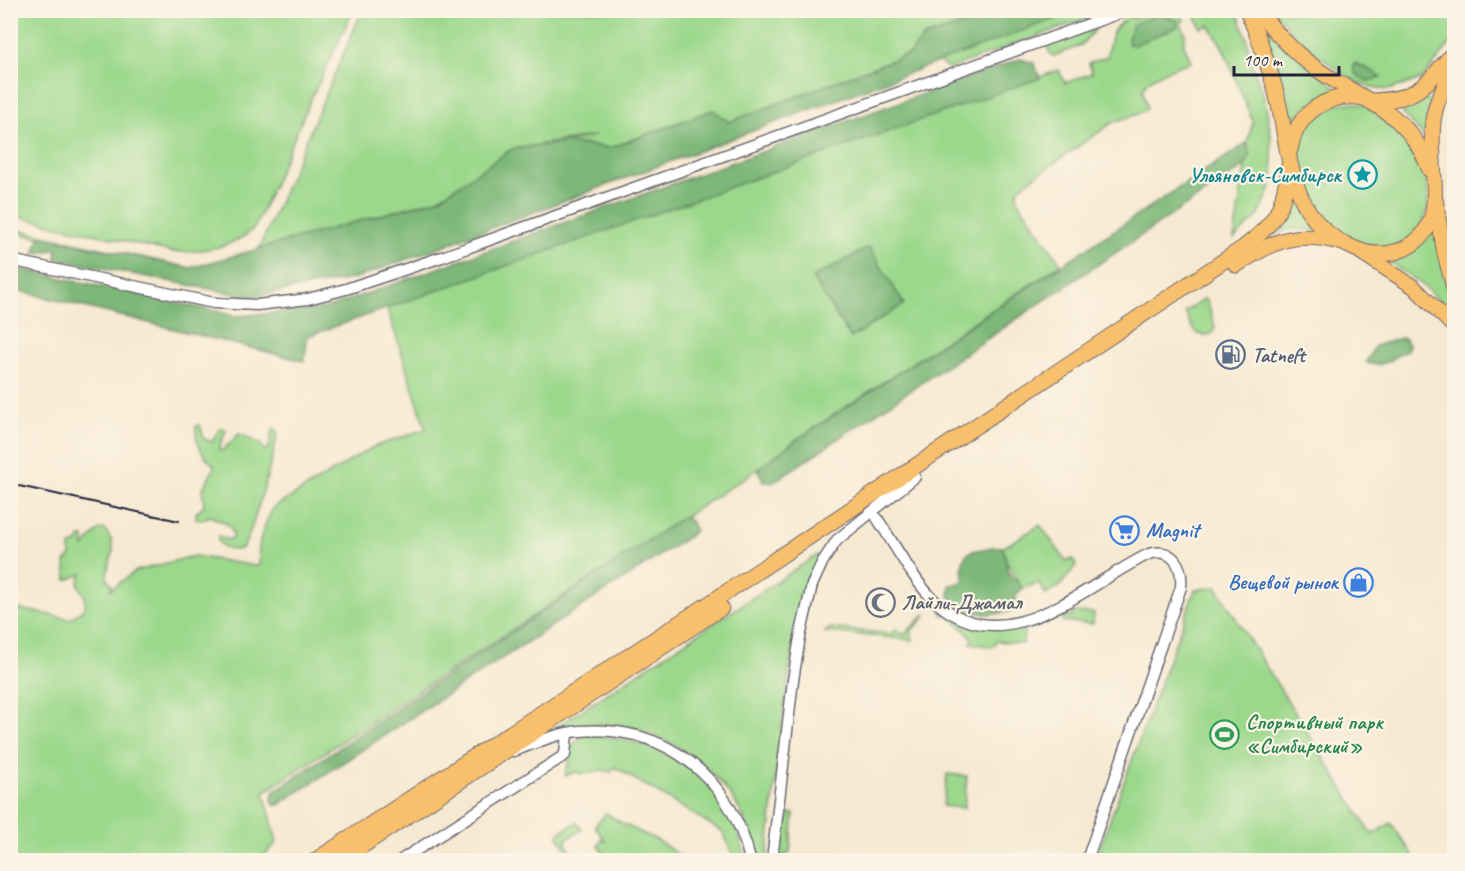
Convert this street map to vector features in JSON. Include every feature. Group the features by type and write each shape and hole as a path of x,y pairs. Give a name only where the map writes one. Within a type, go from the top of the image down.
{"highway":[{"path":"1246,10 1267,61 1284,127 1289,163 1302,201 1323,230 1339,242 1358,251 1388,254 1407,248 1424,233 1430,222 1435,188 1432,133 1434,109 1441,93 1455,72"},
{"path":"1259,10 1285,41 1323,74 1389,112 1412,135 1425,156 1435,188"},
{"path":"340,861 660,650 915,477 1125,327 1243,248 1273,221 1282,203 1296,131 1312,109 1337,98 1355,96 1369,100 1389,101 1414,93 1428,83 1455,52"},
{"path":"316,861 1054,379 1250,256 1276,242 1307,236 1339,242"}],"main road":[{"path":"1435,188 1444,252 1455,290"},
{"path":"1358,251 1414,287 1455,327"}],"street":[{"path":"10,260 214,303 257,305 308,299 346,289 474,246 1128,10"},
{"path":"772,861 795,668 812,585 823,561 837,540 915,477"},
{"path":"877,518 930,596 954,614 968,621 995,625 1027,621 1154,553 1169,555 1179,564 1182,587 1087,861"},
{"path":"495,759 567,733 597,730 635,735 668,747 700,770 724,796 742,832 750,861"},
{"path":"401,861 565,755 567,733"}],"green space":[{"path":"11,10 353,11 310,101 255,227 228,244 205,250 172,252 11,215"},
{"path":"1009,10 1076,11 356,278 250,297 56,259 57,249 34,254 40,236 190,268 438,199 512,149 565,142 610,148 713,110 729,122 911,53 924,37"},
{"path":"1180,10 1184,20 1181,23 1185,33 1184,45 1191,61 1155,76 1145,85 1143,92 1147,109 1112,123 1020,187 1017,193 1018,201 1061,264 796,440 758,469 264,792 277,842 260,860 11,860 10,607 70,619 85,608 84,594 79,585 82,574 67,580 65,562 71,556 70,547 77,544 81,537 84,537 84,547 95,534 104,529 110,537 113,549 107,572 107,579 112,585 111,589 136,571 194,556 260,565 260,544 273,508 373,447 426,429 387,308 1059,70 1065,83 1092,73 1089,63 1107,57 1113,32 1125,19 1132,16 1133,19 1156,11"},
{"path":"362,11 1009,11 924,37 911,53 729,122 713,110 610,148 565,142 595,136 512,149 438,199 259,249"},
{"path":"1076,11 1107,11 948,69 937,60"},
{"path":"1193,11 1237,11 1247,39 1250,59 1265,100 1271,137 1273,173 1271,187 1259,215 1234,239 1245,166 1250,154 1247,143 1253,122 1223,48 1209,25 1201,28"},
{"path":"1273,11 1454,11 1454,39 1422,79 1388,90 1362,85 1338,70 1304,44"},
{"path":"1158,15 1178,21 1177,27 1134,45 1129,44 1128,39 1133,24"},
{"path":"1258,20 1335,87 1335,90 1311,102 1293,121 1289,121 1275,62"},
{"path":"1097,27 1081,45 1054,56 1051,55 1048,49 1050,43"},
{"path":"1020,59 1034,63 1040,78 308,336 304,361 11,289 11,267 238,316 327,308"},
{"path":"1355,63 1381,78 1368,81 1360,77 1354,69"},
{"path":"1427,99 1430,101 1426,131 1423,136 1402,113"},
{"path":"1331,104 1360,104 1382,115 1398,127 1415,153 1422,168 1428,200 1426,215 1419,229 1407,240 1385,248 1363,245 1342,235 1323,217 1309,196 1300,173 1298,149 1306,125"},
{"path":"1247,143 1250,154 1245,166 772,483 763,481 758,469 796,440"},
{"path":"1292,192 1320,232 1293,229 1276,234 1274,232"},
{"path":"1435,224 1454,305 1454,314 1419,282 1387,261"},
{"path":"11,228 190,268 11,232"},
{"path":"869,247 904,304 851,338 812,278"},
{"path":"1204,299 1207,301 1215,327 1213,333 1207,335 1194,330 1185,312"},
{"path":"1401,338 1405,339 1409,345 1407,351 1384,363 1367,363 1375,346"},
{"path":"200,425 204,439 212,442 219,429 226,430 219,449 222,451 239,434 261,444 264,450 267,450 274,428 277,432 257,511 246,541 239,549 225,548 218,541 219,536 228,540 233,538 233,533 226,523 209,516 202,520 196,519 196,513 204,505 203,489 214,465 203,453 198,443 196,426"},
{"path":"683,517 692,522 695,530 691,535 278,805 274,805 273,792"},
{"path":"1040,525 1066,561 1073,559 1076,566 1060,586 1046,595 1039,583 1021,589 999,550"},
{"path":"1002,547 1009,573 1021,586 1022,589 1016,597 1016,608 1001,613 986,614 956,607 949,596 950,585 963,582 964,558 971,552"},
{"path":"817,555 819,556 800,615 789,677 767,860 757,860 750,832 737,806 720,782 698,761 673,745 646,733 618,726 589,725 540,738"},
{"name":"Спортивный парк «Симбирский»","path":"1216,587 1372,835 1391,823 1416,860 1095,860 1195,590"},
{"path":"941,610 954,616 1021,626 1024,630 1023,644 997,641 992,647 971,643 972,638 953,619 942,615"},
{"path":"1073,612 1094,613 1093,624 1062,621 1063,616 1072,617"},
{"path":"925,614 926,616 911,631 913,640 825,632 831,628 891,634 896,629 904,635"},
{"path":"584,735 629,740 670,755 687,766 704,780 718,797 733,822 747,860 735,860 723,832 615,767 611,772 602,770 579,774 578,771 565,776 573,744"},
{"path":"947,774 967,776 964,808 943,806"},
{"path":"606,813 657,840 686,860 620,860 615,854 611,860 608,860 598,845 602,840 605,841 595,826"},
{"path":"790,813 794,814 790,852 785,855 785,860 778,860 782,825 786,825"},
{"path":"577,822 582,830 566,839 567,846 576,859 573,860 558,836 559,833"}],"railway":[{"path":"10,484 179,521"}],"place":[{"name":"Ульяновск-Симбирск","path":"1362,175"},
{"name":"Tatneft","path":"1231,355"},
{"name":"Magnit","path":"1125,530"},
{"name":"Вещевой рынок","path":"1359,582"},
{"name":"Лайли-Джамал","path":"880,602"},
{"name":"Спортивный парк «Симбирский»","path":"1225,734"}]}
